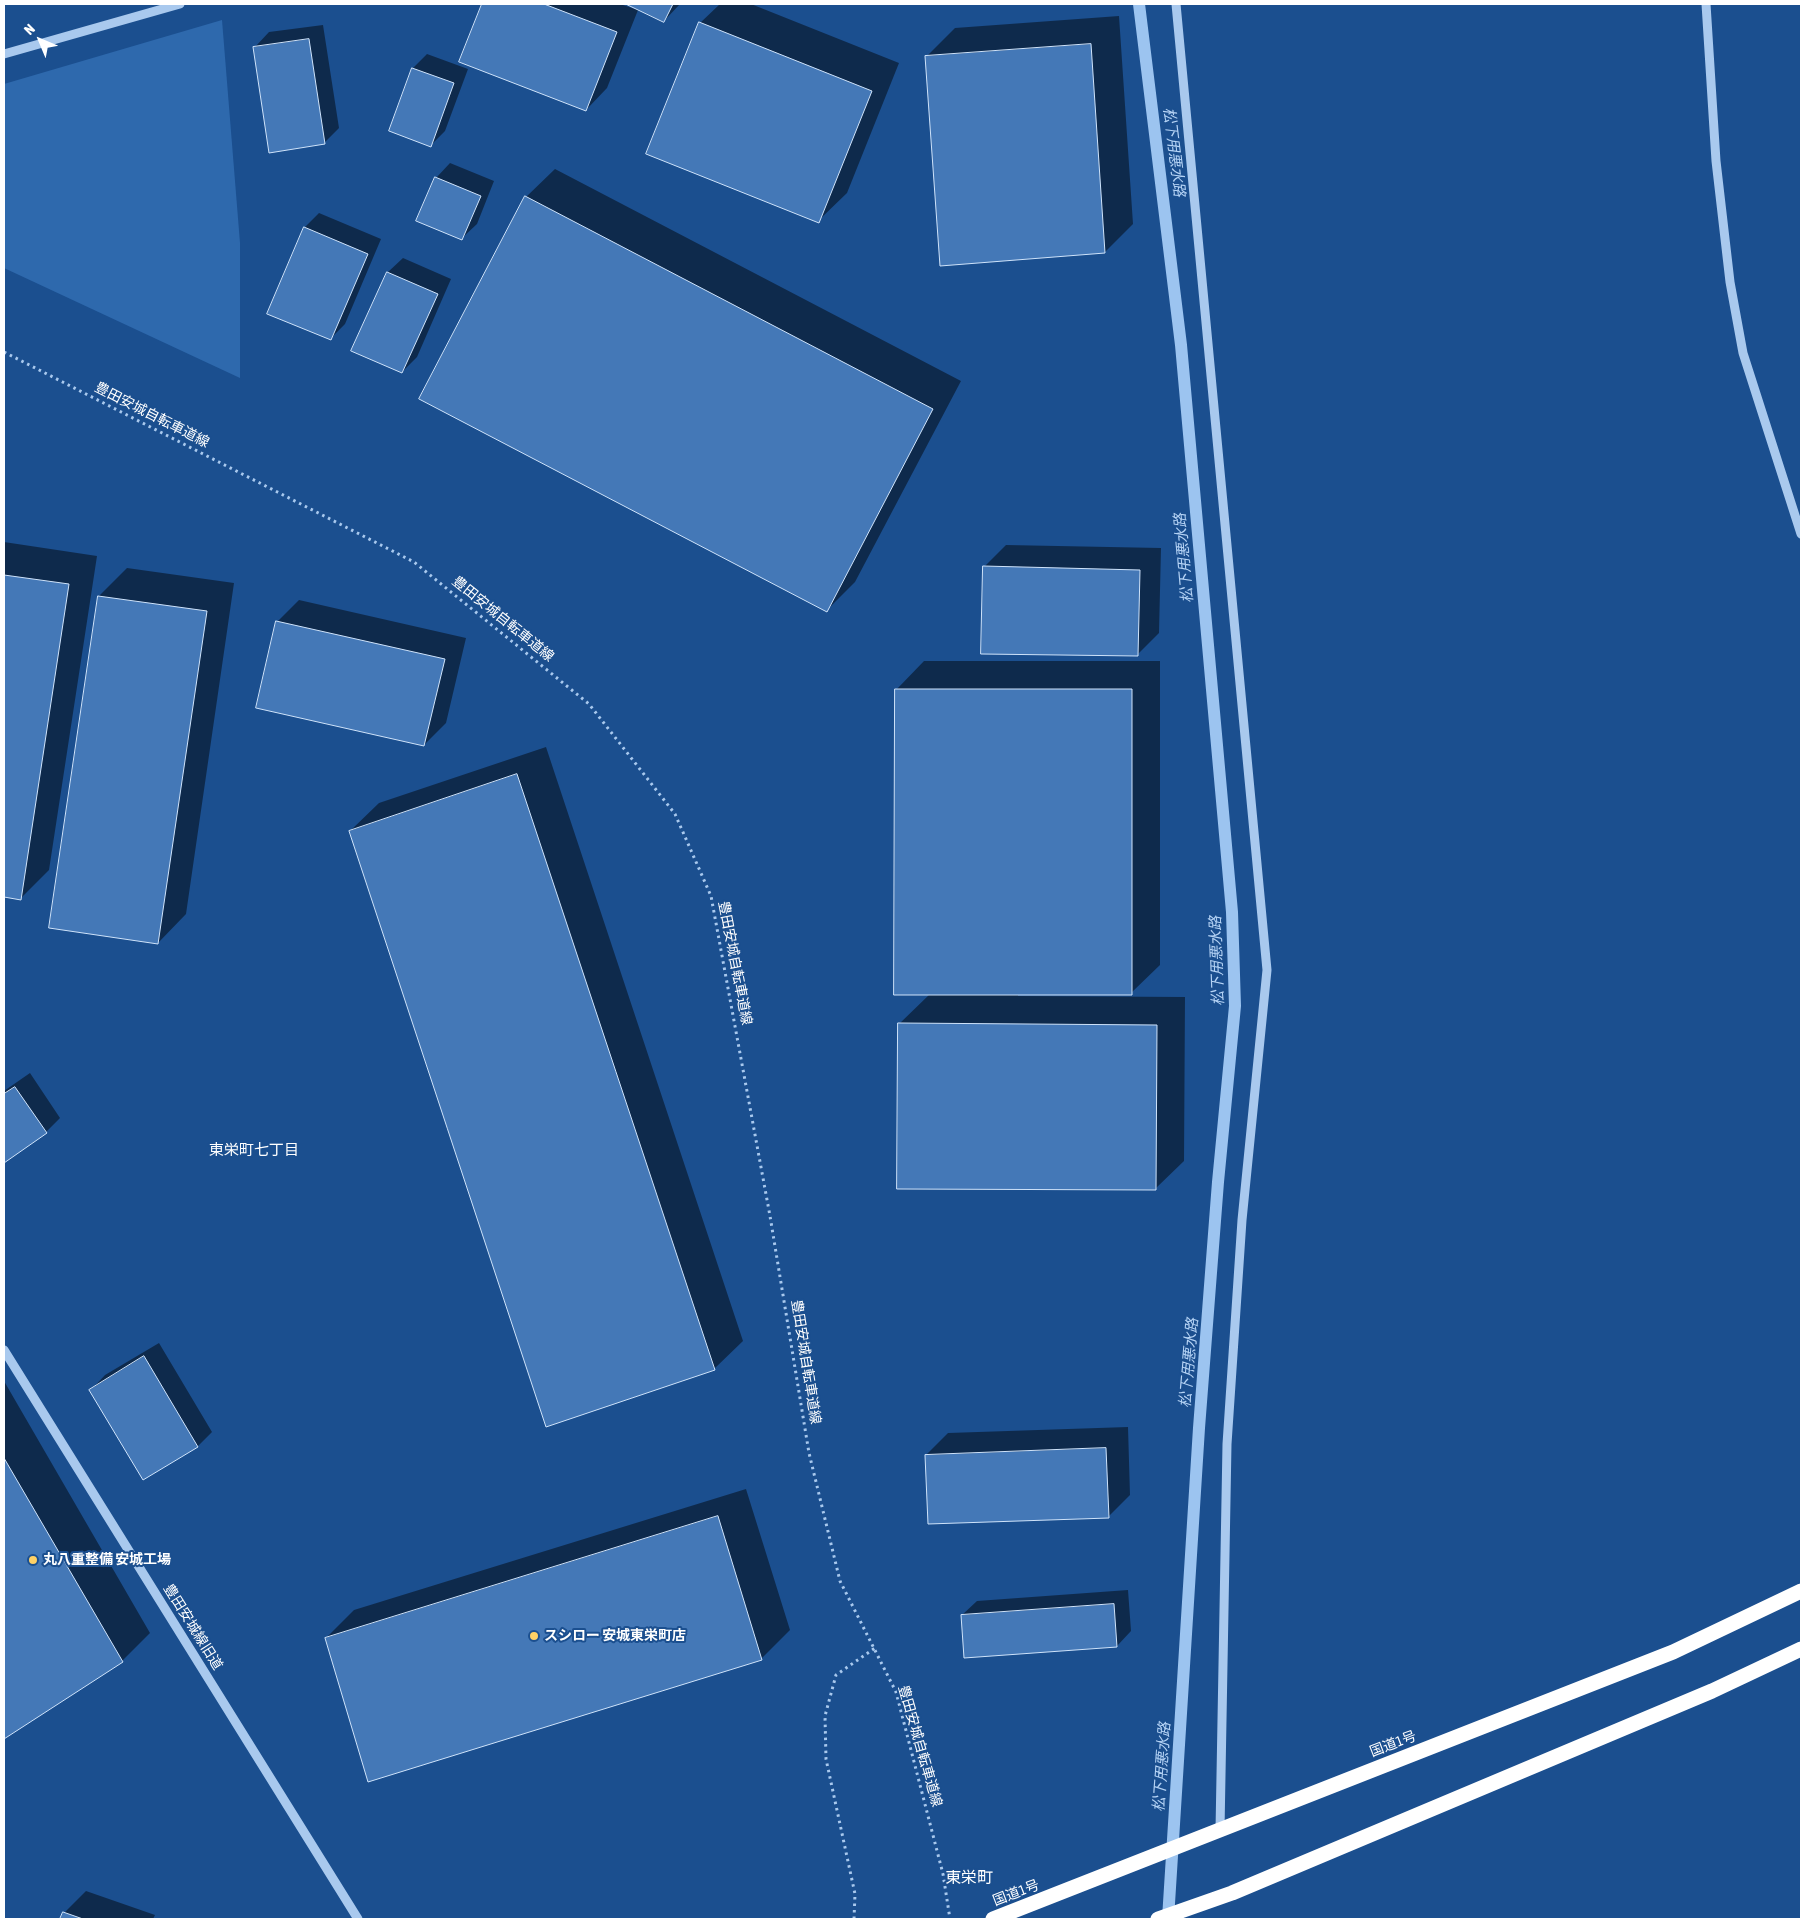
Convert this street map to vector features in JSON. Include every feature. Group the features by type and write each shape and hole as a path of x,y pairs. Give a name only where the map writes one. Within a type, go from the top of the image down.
{"highway":[{"name":"国道1号","path":"993,1919 1673,1652 1801,1592"},
{"path":"1158,1919 1232,1893 1712,1691 1801,1649"}],"street":[{"path":"4,54 180,4"},
{"path":"1176,4 1267,970 1242,1220 1227,1444 1220,1830"},
{"path":"1706,4 1716,161 1730,282 1743,353 1801,534"},
{"name":"豊田安城線旧道","path":"4,1350 358,1919"}],"path":[{"name":"豊田安城自転車道線","path":"4,352 414,562 589,704 676,814 711,896 770,1216 809,1453 840,1581 896,1692 944,1874 950,1919"},
{"path":"854,1919 855,1894 826,1759 824,1716 836,1675 875,1648"}],"shaded area":[{"path":"222,20 240,243 240,378 4,268 4,84"}],"building":[{"path":"482,4 544,4 617,32 586,111 459,62"},
{"path":"626,4 673,4 664,22"},
{"path":"699,22 872,91 819,223 646,154"},
{"path":"309,39 325,144 269,153 253,47"},
{"path":"1091,44 1105,253 940,266 925,56"},
{"path":"412,68 454,83 431,147 389,131"},
{"path":"435,177 481,196 462,240 416,221"},
{"path":"525,196 933,409 827,612 419,399"},
{"path":"304,227 368,254 331,340 267,314"},
{"path":"387,272 438,294 402,373 351,351"},
{"path":"983,566 1140,570 1138,656 981,654"},
{"path":"4,575 69,584 21,900 4,897"},
{"path":"98,596 207,611 158,944 49,928"},
{"path":"276,621 445,659 424,746 256,708"},
{"path":"895,689 1132,689 1132,995 894,995"},
{"path":"517,774 715,1370 546,1427 349,831"},
{"path":"898,1023 1157,1025 1156,1190 897,1189"},
{"path":"15,1087 47,1133 4,1163 4,1094"},
{"path":"144,1356 198,1447 143,1480 89,1390"},
{"path":"1106,1448 1109,1518 928,1524 925,1455"},
{"name":"丸八重整備 安城工場","path":"4,1458 123,1662 4,1739"},
{"path":"718,1516 762,1660 368,1782 325,1638"},
{"path":"1114,1604 1117,1647 964,1658 961,1615"},
{"path":"63,1912 83,1919 60,1919"}],"waterway":[{"name":"松下用悪水路","path":"1139,4 1181,345 1232,912 1235,1006 1218,1182 1199,1428 1168,1919"}],"place":[{"name":"丸八重整備 安城工場","path":"33,1560"},
{"name":"スシロー 安城東栄町店","path":"534,1636"}],"district":[{"name":"東栄町七丁目","path":"254,1150"},
{"name":"東栄町","path":"969,1878"}]}
